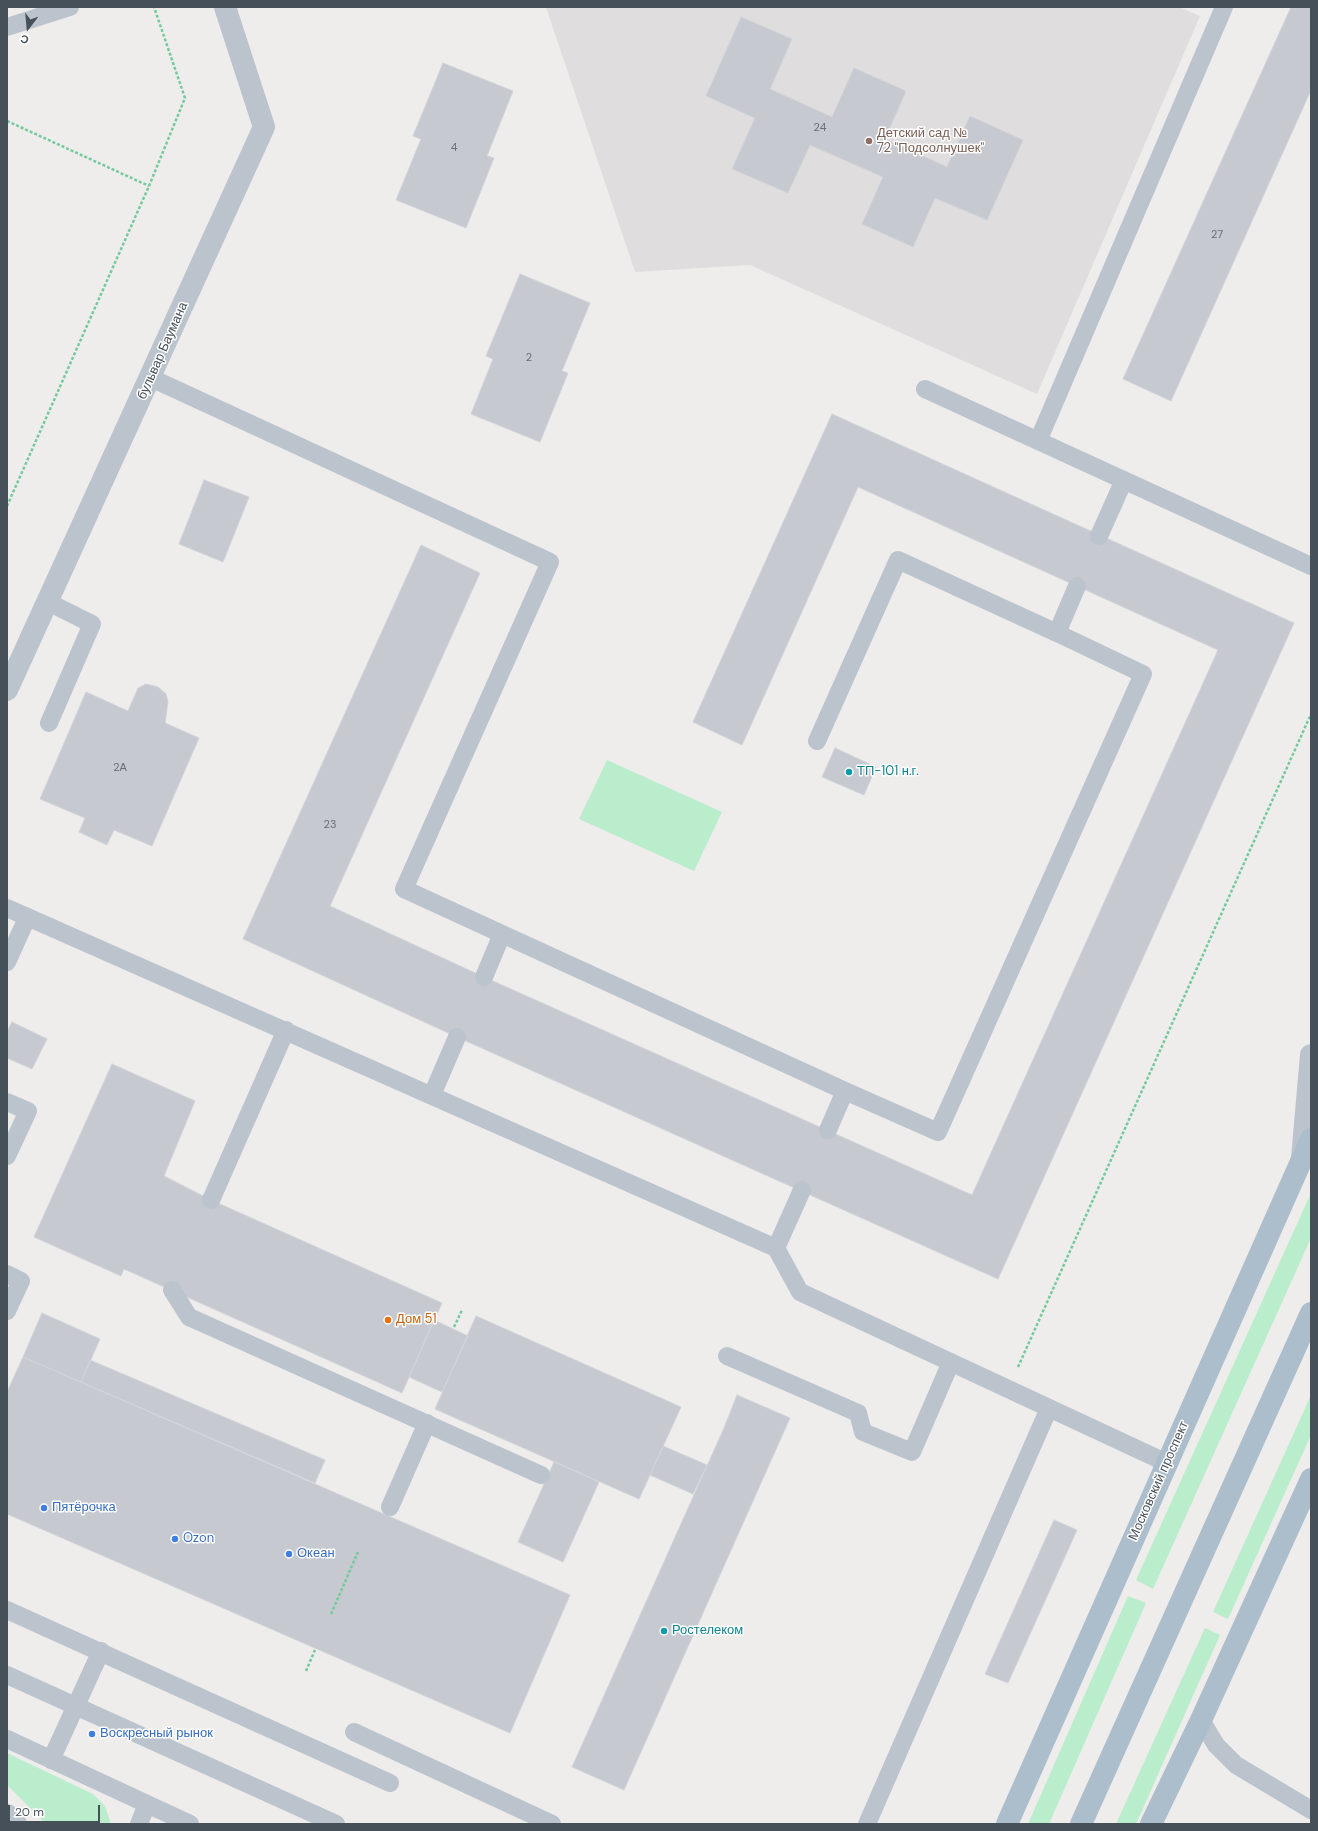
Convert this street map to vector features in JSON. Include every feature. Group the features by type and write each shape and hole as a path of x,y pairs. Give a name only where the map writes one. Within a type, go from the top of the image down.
{"main road":[{"name":"Московский проспект","path":"1007,1824 1307,1148"},
{"path":"1081,1824 1311,1313"},
{"path":"1151,1824 1201,1720 1311,1479"}],"street":[{"name":"бульвар Баумана","path":"7,690 151,378 264,127 225,7"},
{"path":"1307,1148 1311,1055"},
{"path":"7,1815 16,1824"}],"lane":[{"path":"7,27 70,7"},
{"path":"1038,441 1224,7"},
{"path":"151,378 550,562 404,889 845,1091 938,1132 1143,674 898,560 817,741"},
{"path":"925,389 1311,566"},
{"path":"1099,536 1124,480"},
{"path":"1057,634 1077,586"},
{"path":"48,602 92,624 49,723"},
{"path":"7,908 286,1030 776,1248 800,1292 1167,1462"},
{"path":"7,962 27,918"},
{"path":"484,977 502,934"},
{"path":"211,1200 286,1030"},
{"path":"432,1095 457,1037"},
{"path":"828,1130 845,1091"},
{"path":"7,1102 28,1111 7,1156"},
{"path":"776,1248 802,1190"},
{"path":"7,1274 21,1280 7,1311"},
{"path":"172,1290 189,1317 541,1475"},
{"path":"727,1356 858,1413 863,1432 912,1452 951,1362"},
{"path":"867,1824 1049,1408"},
{"path":"390,1507 427,1423"},
{"path":"7,1610 101,1651 390,1783"},
{"path":"51,1760 101,1651"},
{"path":"7,1675 336,1824"},
{"path":"1201,1720 1216,1745 1236,1765 1311,1810"},
{"path":"354,1732 552,1824"},
{"path":"7,1739 190,1824"},
{"path":"139,1824 147,1804"}],"path":[{"path":"7,506 149,186 186,98 154,7"},
{"path":"7,121 149,186"},
{"path":"1009,1389 1311,714"},
{"path":"454,1327 462,1310"},
{"path":"331,1614 358,1552"},
{"path":"306,1671 315,1650"}],"shaded area":[{"name":"Детский сад № 72 \"Подсолнушек\"","path":"546,7 1179,7 1200,16 1037,394 750,265 635,272"}],"green space":[{"path":"607,760 722,812 694,871 579,819"},
{"path":"1311,1193 1311,1238 1153,1589 1136,1580"},
{"path":"1311,1395 1311,1435 1228,1619 1213,1612"},
{"path":"1128,1596 1146,1603 1049,1824 1028,1824"},
{"path":"1205,1628 1220,1635 1136,1824 1116,1824"},
{"path":"7,1753 93,1794 105,1806 111,1824 46,1824 7,1785"}],"building":[{"path":"1291,7 1311,7 1311,90 1171,401 1123,379"},
{"path":"741,17 792,39 770,89 832,117 854,68 906,91 885,139 947,167 970,116 1023,140 987,220 935,198 913,247 862,224 883,177 810,145 788,193 732,169 755,118 706,96"},
{"path":"443,63 513,91 487,156 494,158 466,228 396,200 421,139 413,136"},
{"path":"520,274 590,303 562,371 568,373 540,442 471,414 493,359 486,356"},
{"path":"832,414 1294,623 998,1279 457,1037 243,939 421,545 480,573 330,906 484,977 972,1195 1218,650 858,487 742,745 693,722"},
{"path":"204,480 249,497 223,562 179,544"},
{"path":"146,684 158,687 166,694 168,702 165,723 199,738 152,846 114,830 107,845 79,832 85,818 40,799 86,692 128,711 138,688"},
{"name":"ТП-101 н.г.","path":"835,748 876,767 864,795 822,777"},
{"path":"12,1022 47,1039 32,1069 7,1058 7,1032"},
{"path":"112,1064 195,1101 164,1176 211,1200 442,1303 402,1393 124,1269 121,1276 34,1237"},
{"path":"42,1313 100,1339 81,1382 23,1357"},
{"path":"476,1316 681,1407 639,1499 435,1409"},
{"path":"434,1320 468,1336 442,1392 409,1377"},
{"name":"Океан","path":"23,1357 570,1595 510,1733 7,1514 7,1392"},
{"path":"90,1360 325,1460 315,1483 81,1382"},
{"name":"Ростелеком","path":"737,1395 790,1418 624,1790 572,1767 724,1428"},
{"path":"663,1446 707,1465 693,1494 650,1475"},
{"path":"554,1462 599,1482 563,1562 518,1542"},
{"path":"1054,1520 1077,1530 1008,1683 985,1674"}],"place":[{"name":"Детский сад № 72 \"Подсолнушек\"","path":"869,141"},
{"name":"ТП-101 н.г.","path":"849,772"},
{"name":"Дом 51","path":"388,1320"},
{"name":"Пятёрочка","path":"44,1508"},
{"name":"Ozon","path":"175,1539"},
{"name":"Океан","path":"289,1554"},
{"name":"Ростелеком","path":"664,1631"},
{"name":"Воскресный рынок","path":"92,1734"}]}
